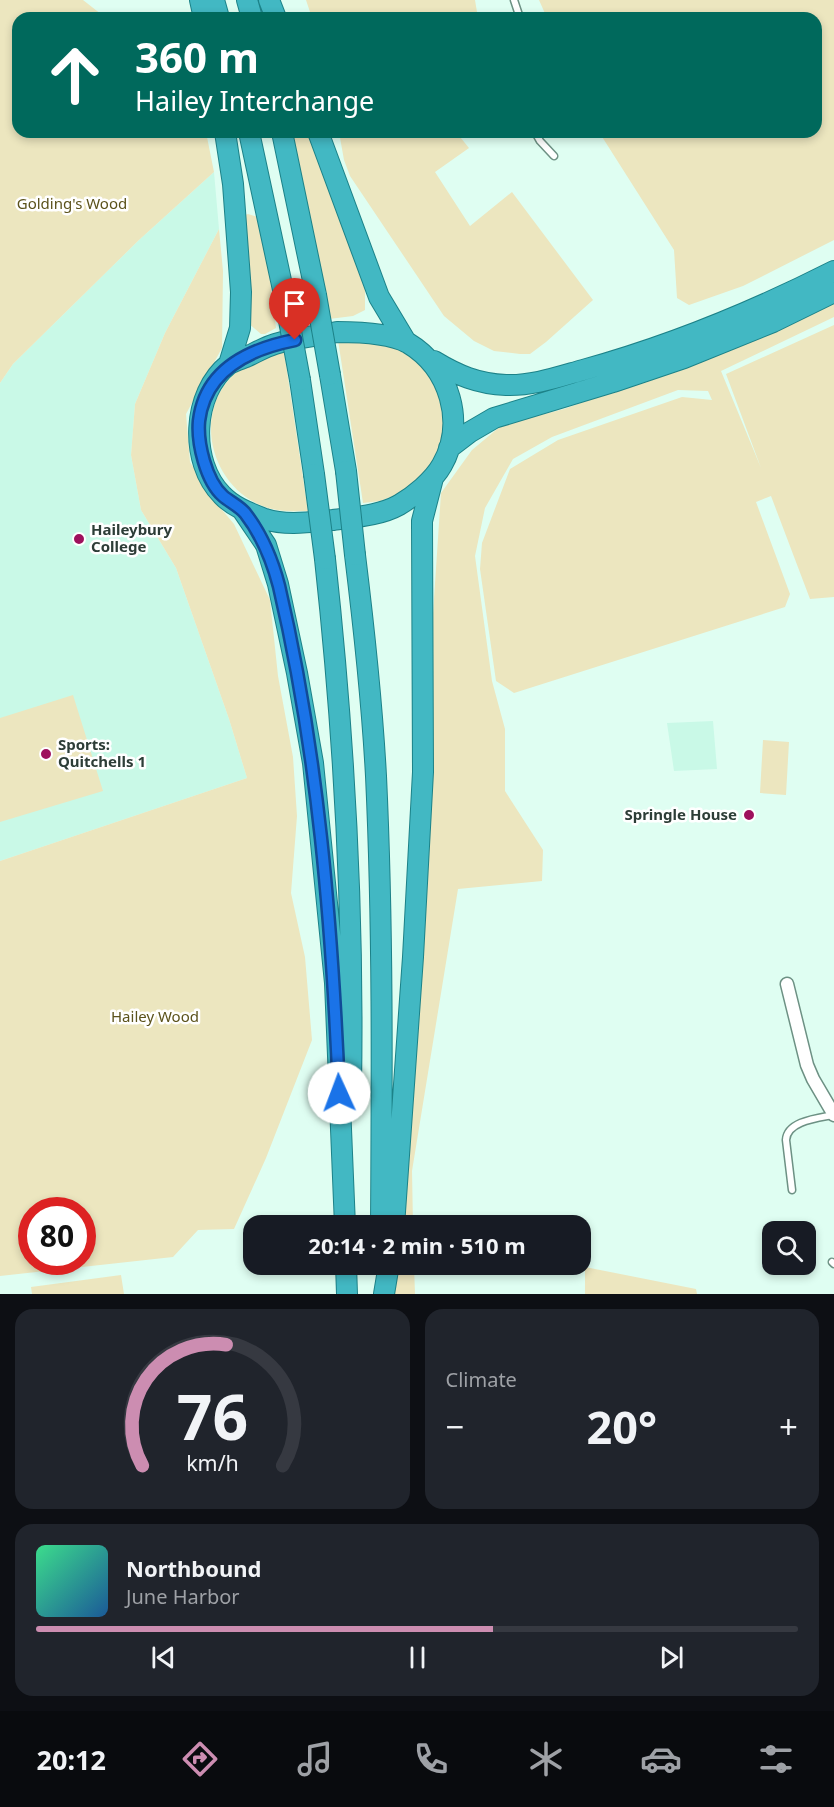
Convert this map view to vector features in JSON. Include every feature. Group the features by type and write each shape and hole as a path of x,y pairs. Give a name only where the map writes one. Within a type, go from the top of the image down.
{"highway":[{"path":"226,138 233,184 242,292 240,328 230,364"},
{"path":"250,138 300,380 325,559 337,670 348,874 352,1035 347,1215"},
{"path":"283,138 316,295 346,471 368,665 376,776 383,1002 381,1215"},
{"path":"320,138 379,297 406,342"},
{"path":"424,355 440,374 450,394 453,417 449,448 442,465 433,478 398,506 369,516 303,523 272,521 243,511 221,495 206,471 200,446 199,423 203,400 214,382 230,364 274,344 337,332 368,333 406,342 452,372 480,382 509,385 537,381 610,363 696,333 791,292 834,270"},
{"path":"449,448 480,424 494,418 613,382 684,357 773,322 834,292"},
{"path":"395,1215 423,772 423,521 433,478"},
{"path":"243,511 266,545 278,584 313,763 335,983 346,1215"},
{"path":"347,1275 348,1294"},
{"path":"379,1294 380,1275"},
{"path":"384,1294 387,1275"}],"street":[{"path":"787,984 807,1065 834,1115"}],"lane":[{"path":"538,138 554,156"},
{"path":"792,1191 787,1132 792,1127 834,1115"}],"shaded area":[{"name":"Haileybury College","path":"214,172 219,229 165,333 135,404 131,455 141,510 176,568 229,719 247,778 0,861 0,383 13,364 139,240"},
{"path":"713,721 717,769 674,771 667,723"}],"green space":[{"name":"Golding's Wood","path":"0,0 83,0 98,12 12,12 12,138 207,138 214,172 139,240 13,364 0,383"},
{"path":"306,0 475,0 477,12 310,12"},
{"path":"539,0 834,0 834,240 743,286 689,305 677,298 674,250 603,138 822,138 822,12 544,12"},
{"path":"293,138 310,138 365,290 365,310 353,316 329,319"},
{"path":"340,138 461,138 469,148 435,172 470,226 512,192 593,300 530,354 494,351 474,341 444,316 350,176"},
{"path":"245,215 258,217 269,271 276,328 265,334 261,334 248,323"},
{"name":"Hailey Wood","path":"219,229 223,271 222,348 186,414 190,462 212,498 234,524 270,600 278,676 293,757 297,816 291,893 305,957 312,1040 266,1158 234,1229 198,1230 173,1257 96,1265 96,1197 18,1197 18,1274 0,1276 0,861 247,778 229,719 176,568 141,510 131,455 135,404 165,333"},
{"path":"834,300 834,317 721,371 761,468 726,374 834,325 834,597 810,599 771,496 756,502 790,594 785,607 514,693 496,681 480,569 482,543 510,469 558,440 682,397 712,400 708,391 678,390 552,437 513,459 485,508 475,556 492,681 505,729 505,791 543,850 542,881 458,889 412,1171 413,1215 398,1215 432,790 433,614 441,493 472,450 502,425 564,409 667,372"},
{"path":"366,338 409,352 438,386 445,419 439,452 428,472 401,493 380,501 363,503 338,340"},
{"path":"284,351 308,511 276,510 251,500 234,487 222,470 214,450 211,429 214,408 223,388 238,371 248,364"},
{"name":"Sports: Quitchells 1","path":"73,695 103,791 0,822 0,718"},
{"path":"763,740 789,742 786,795 760,793"},
{"path":"591,1268 696,1289 697,1294 585,1294 585,1275 591,1275"},
{"path":"121,1275 124,1294 32,1294 31,1287"},
{"path":"393,1275 414,1275 415,1294 392,1294"}],"place":[{"name":"Haileybury College","path":"79,539"},
{"name":"Sports: Quitchells 1","path":"46,754"},
{"name":"Springle House","path":"749,815"}],"route":[{"path":"295,340 274,344 230,364 214,382 203,400 199,423 200,446 206,471 221,495 243,511 266,545 288,628 313,763 335,983 339,1093"}]}
